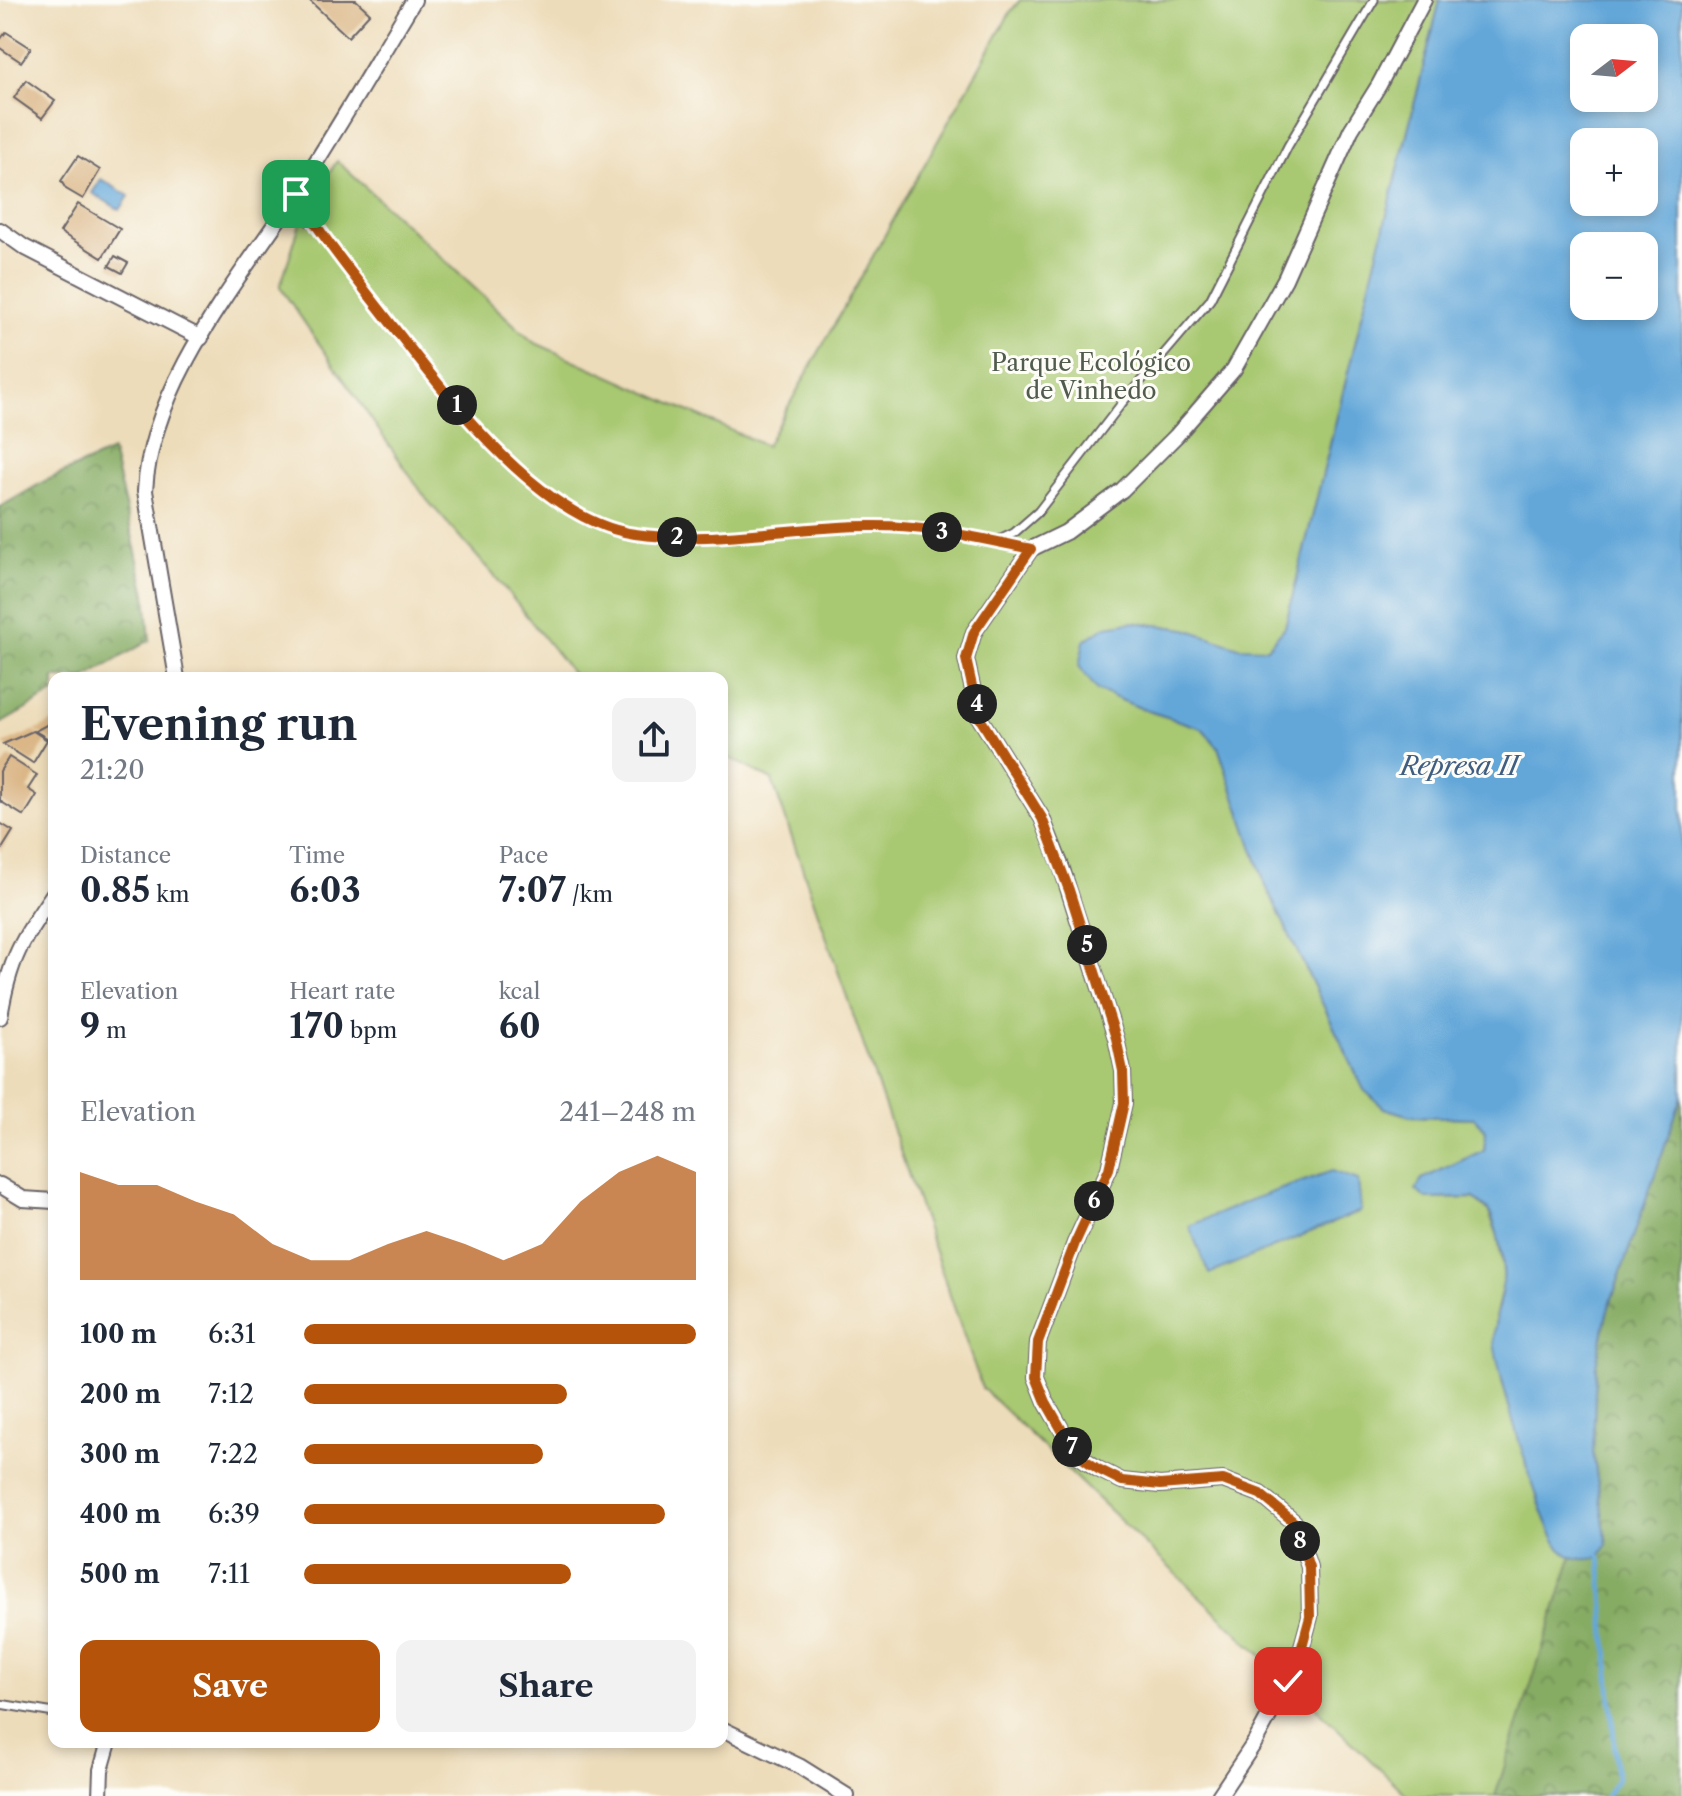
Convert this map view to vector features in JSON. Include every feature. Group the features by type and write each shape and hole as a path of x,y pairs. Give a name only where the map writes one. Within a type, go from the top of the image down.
{"street":[{"path":"176,672 145,491 147,461 161,412 201,338 296,194 414,0"},
{"path":"1219,1796 1255,1742 1301,1650 1310,1617 1309,1567 1294,1522 1260,1494 1223,1480 1160,1485 1122,1481 1075,1453 1046,1402 1036,1377 1038,1342 1075,1243 1109,1169 1124,1103 1123,1071 1116,1038 1069,890 1042,818 979,717 966,659 974,632 1031,549 1066,532 1122,490 1176,436 1234,369 1285,279 1351,130 1424,0"},
{"path":"296,194 311,219"},
{"path":"0,230 24,247 201,338"},
{"path":"0,1017 11,963 48,902"},
{"path":"0,1185 23,1199 48,1201"},
{"path":"728,1732 799,1766 847,1796"},
{"path":"100,1796 101,1770 107,1748"}],"lane":[{"path":"996,542 1014,533 1038,512 1122,403 1210,300 1291,141 1374,0"},
{"path":"311,219 452,399 518,471 564,506 596,522 632,534 676,537 868,526 918,527 1031,549"},
{"path":"0,1704 48,1712"}],"green space":[{"name":"Parque Ecológico de Vinhedo","path":"1020,0 1440,0 1285,627 1268,648 1239,648 1186,629 1132,622 1097,690 1145,710 1202,728 1218,747 1266,886 1364,1090 1384,1108 1410,1116 1474,1118 1486,1130 1484,1150 1422,1179 1427,1199 1474,1198 1488,1211 1498,1236 1504,1279 1495,1317 1502,1382 1538,1496 1560,1548 1572,1557 1495,1796 1408,1796 982,1388 772,780 728,757 728,672 571,672 498,580 427,500 280,287 303,214 337,161 533,342 766,446"},
{"path":"112,451 146,594 150,640 95,672 48,672 48,696 0,724 0,507 45,481"},
{"path":"1682,1096 1682,1796 1495,1796 1572,1557 1607,1545 1593,1452 1596,1365 1607,1313"}],"water":[{"name":"Represa II","path":"1440,0 1682,0 1682,1096 1607,1313 1596,1365 1593,1452 1607,1545 1600,1557 1579,1559 1561,1549 1543,1512 1522,1449 1494,1341 1503,1274 1500,1244 1488,1210 1474,1198 1427,1199 1416,1190 1422,1179 1484,1150 1486,1130 1474,1118 1410,1116 1384,1108 1364,1090 1266,886 1218,747 1202,728 1145,710 1097,690 1079,666 1084,641 1106,626 1132,622 1186,629 1239,647 1267,648 1285,627"},
{"path":"101,179 129,196 120,210 92,193"},
{"path":"1332,1171 1358,1180 1361,1211 1209,1274 1189,1226"}],"building":[{"path":"309,0 356,0 370,13 348,37"},
{"path":"6,32 31,48 21,62 0,48 0,40"},
{"path":"26,80 55,101 42,118 14,98"},
{"path":"78,156 100,170 83,199 66,189 61,181"},
{"path":"78,204 120,229 102,258 60,232"},
{"path":"115,256 128,263 122,273 109,266"},
{"path":"48,724 48,739 35,731"},
{"path":"33,731 47,740 33,763 3,744"},
{"path":"9,757 37,775 28,789 37,795 24,816 0,801 0,771"},
{"path":"0,823 13,831 0,852"}],"waterway":[{"path":"1600,1557 1617,1779 1606,1796"}],"route":[{"path":"296,194 334,250 461,411 518,471 564,506 596,522 632,534 676,537 868,526 918,527 1031,549 974,632 966,659 979,717 1042,818 1069,890 1116,1038 1123,1071 1124,1103 1109,1169 1075,1243 1038,1342 1036,1377 1046,1402 1075,1453 1098,1469 1122,1481 1160,1485 1223,1480 1260,1494 1294,1522 1309,1567 1310,1617 1288,1681"}]}
